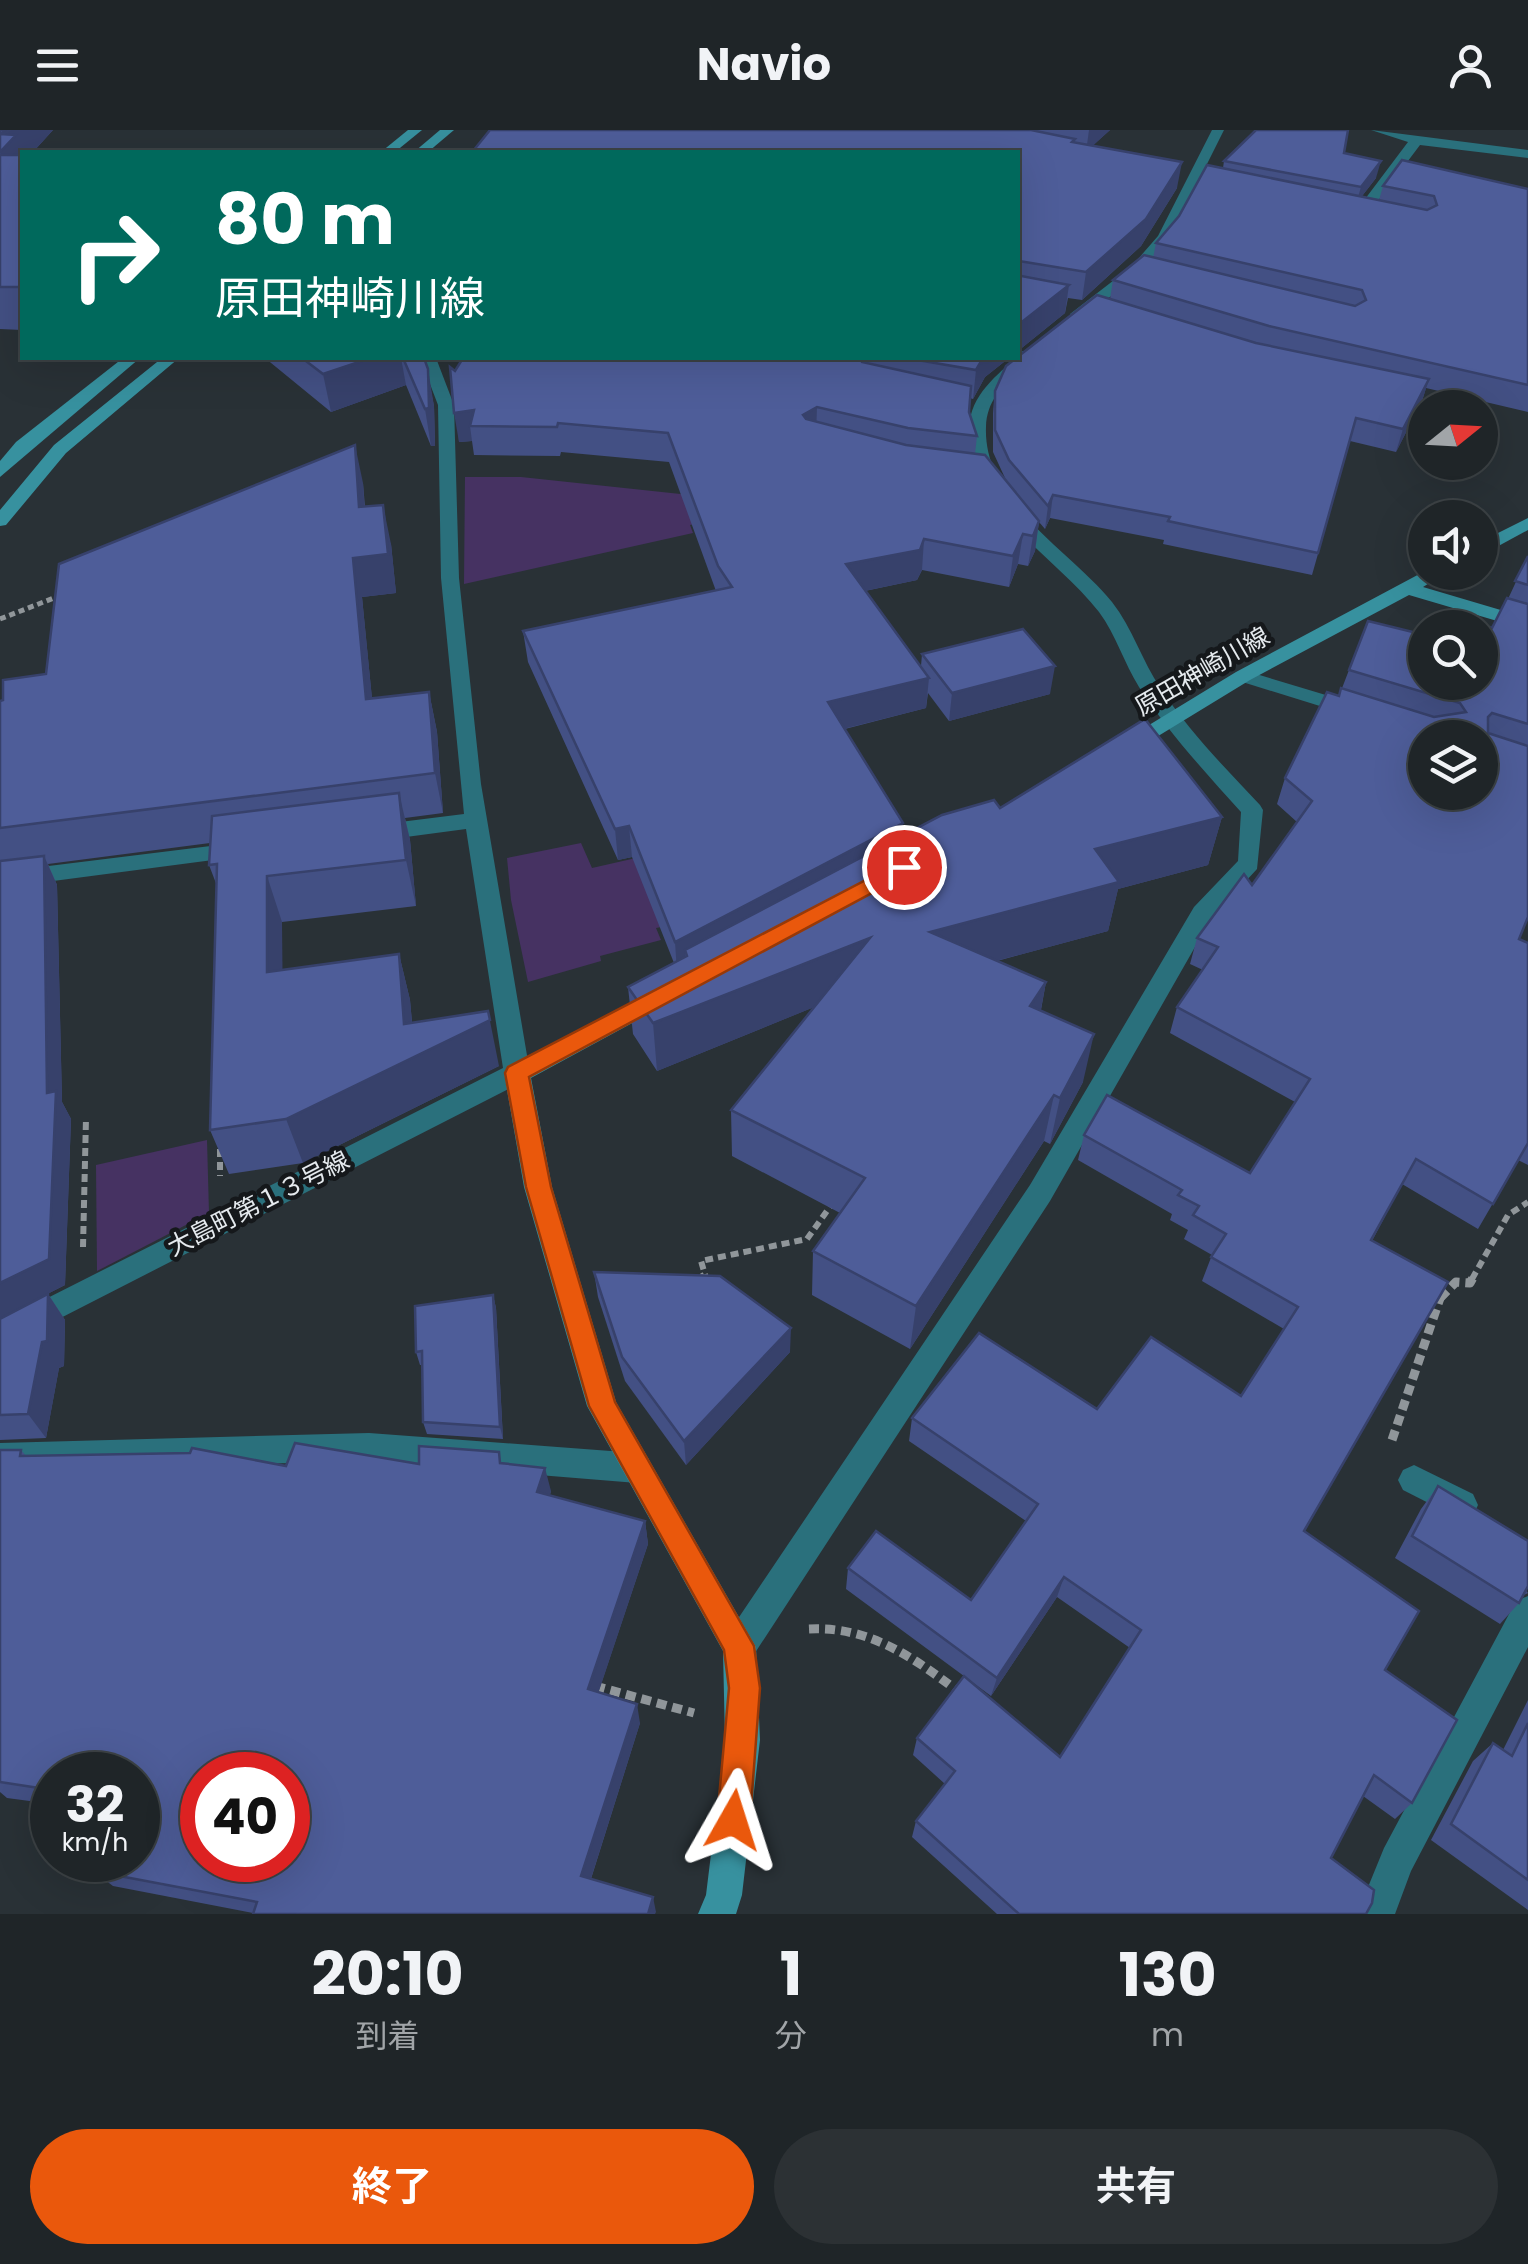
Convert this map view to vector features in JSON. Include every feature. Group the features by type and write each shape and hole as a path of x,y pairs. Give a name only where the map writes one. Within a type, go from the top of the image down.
{"street":[{"path":"390,150 416,130"},
{"path":"423,150 448,130"},
{"path":"739,1646 1040,1193 1202,913 1250,863 1252,810 1172,720 1147,684 1109,611 982,476 971,407 1050,337 1146,272 1218,130"},
{"path":"1377,130 1528,154"},
{"path":"1363,211 1416,139"},
{"path":"1344,208 1382,216"},
{"path":"0,472 22,446 130,360"},
{"path":"0,520 60,450 169,360"},
{"path":"429,360 446,405 450,578 476,820 538,1187 602,1406 739,1646 745,1688 743,1726 724,1895 717,1914"},
{"path":"1498,540 1528,523"},
{"name":"原田神崎川線","path":"1105,757 1242,676 1408,589"},
{"path":"1411,590 1528,624"},
{"path":"1242,676 1369,715"},
{"path":"346,836 476,820"},
{"path":"0,880 271,846"},
{"path":"517,1073 675,989"},
{"name":"大島町第１３号線","path":"0,1336 517,1073"},
{"path":"0,1457 369,1447 637,1468"},
{"path":"1414,1480 1495,1523"},
{"path":"1376,1914 1396,1861 1528,1613"}],"path":[{"path":"0,619 76,590"},
{"path":"82,1293 86,1118"},
{"path":"219,1222 220,1142"},
{"path":"689,1279 706,1278 702,1261 807,1239 841,1192"},
{"path":"1414,1480 1388,1456 1410,1377 1440,1298 1456,1282 1470,1283 1508,1215 1528,1202"},
{"path":"1422,1288 1440,1298"},
{"path":"739,1646 814,1628 864,1634 913,1656 976,1705"},
{"path":"579,1682 743,1726"}],"shaded area":[{"path":"465,477 521,477 718,498 717,520 690,525 693,533 464,584"},
{"path":"581,843 592,868 636,858 667,926 656,928 661,940 600,956 601,961 528,982 511,900 507,858"},
{"path":"207,1140 209,1213 97,1271 96,1165"}],"building":[{"path":"0,130 5,130 1,134 16,135 0,152"},
{"path":"490,130 1031,130 1075,139 1072,142 1182,162 1146,219 1086,272 1020,261 1020,150 474,150"},
{"path":"1256,130 1348,130 1344,153 1381,161 1361,187 1224,161"},
{"path":"0,155 20,155 20,287 0,287"},
{"path":"1402,160 1528,189 1528,385 1269,326 1113,280 1144,255 1355,306 1366,300 1362,290 1156,243 1179,216 1207,165 1427,210 1437,205 1434,196 1383,186"},
{"path":"1020,268 1021,276 1069,285 1020,323"},
{"path":"1097,295 1256,343 1429,379 1423,390 1408,390 1408,419 1403,429 1356,418 1318,553 1168,521 1170,517 1053,495 1048,506 1009,460 995,430 995,391 1006,366 1020,360 1020,355"},
{"path":"305,360 365,360 323,374"},
{"path":"404,360 425,360 429,408 425,409"},
{"path":"462,360 862,360 971,386 969,412 977,436 908,428 817,407 803,415 806,419 906,445 985,455 1039,521 1033,536 1023,534 1013,556 924,539 920,550 846,564 929,678 828,702 903,823 675,942 629,826 615,829 523,631 732,587 718,566 668,433 558,423 557,427 470,426 474,410 454,413 450,367 455,371"},
{"path":"918,360 982,360 976,370"},
{"path":"355,445 359,507 383,505 388,554 353,558 366,699 429,692 435,773 0,828 3,680 46,674 59,564"},
{"path":"1528,556 1528,585 1515,581"},
{"path":"1507,598 1528,604 1528,724 1492,713 1488,720 1408,720 1408,810 1498,810 1498,736 1528,746 1528,917 1519,939 1528,943 1528,1143 1493,1204 1416,1159 1371,1240 1448,1282 1304,1531 1419,1611 1385,1670 1457,1720 1412,1803 1374,1775 1331,1858 1374,1890 1366,1914 1019,1914 916,1821 955,1771 917,1738 964,1676 1060,1757 1141,1630 1064,1577 997,1678 848,1568 876,1531 971,1600 1038,1504 912,1418 979,1333 1097,1409 1151,1337 1241,1396 1298,1307 1211,1257 1226,1234 1193,1215 1199,1206 1178,1195 1182,1190 1084,1135 1107,1095 1250,1173 1310,1079 1177,1007 1218,947 1197,938 1244,874 1252,885 1312,801 1285,778 1327,692 1339,696 1341,688 1434,717 1466,712 1460,703 1450,700 1498,700 1498,616"},
{"path":"1368,621 1408,631 1408,688 1349,670"},
{"path":"1023,629 1055,666 952,693 922,654"},
{"path":"1145,719 1222,817 1095,849 1119,882 930,932 1046,982 1030,1006 1094,1034 1060,1098 1054,1095 916,1306 813,1251 865,1178 731,1110 870,938 653,1023 628,987 687,956 685,950 942,815 994,800 1000,808"},
{"path":"399,793 406,860 267,876 267,972 399,954 404,1024 488,1011 490,1020 286,1119 210,1130 217,864 209,865 212,816"},
{"path":"44,856 47,1093 56,1091 49,1259 0,1283 0,861"},
{"path":"594,1272 720,1276 791,1328 684,1441 622,1357"},
{"path":"48,1294 47,1341 42,1342 28,1414 0,1415 0,1319"},
{"path":"493,1295 500,1427 423,1422 422,1351 416,1352 415,1306"},
{"path":"295,1443 419,1464 419,1446 499,1452 500,1463 545,1468 537,1492 645,1521 588,1689 637,1704 581,1876 653,1897 648,1914 253,1914 257,1902 151,1882 160,1882 160,1752 30,1752 30,1787 0,1782 0,1450 21,1450 20,1456 190,1453 192,1448 286,1466"},
{"path":"1438,1486 1528,1541 1528,1586 1519,1603 1412,1536"},
{"path":"1528,1723 1528,1880 1451,1824 1493,1743 1512,1756"}],"route":[{"path":"733,1820 745,1688 739,1646 602,1406 538,1187 517,1073 904,867"}]}
